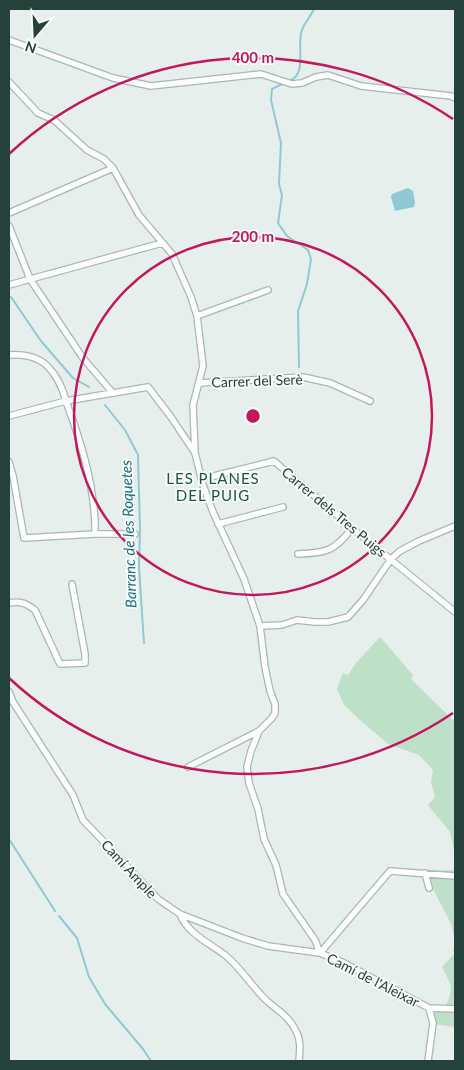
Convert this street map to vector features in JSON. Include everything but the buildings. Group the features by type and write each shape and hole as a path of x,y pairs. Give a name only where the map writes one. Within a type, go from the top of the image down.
{"street":[{"path":"9,40 113,78 151,86 261,74 297,84 328,75 361,86 455,98"},
{"path":"9,82 38,113 54,120 87,150 104,159 113,168 139,214 172,254 191,297 197,316 203,366 194,405 195,453 218,524 244,579 260,626 265,667 275,704 275,713 259,731 188,767"},
{"path":"9,213 113,168"},
{"path":"9,226 30,279 83,358 112,392"},
{"path":"9,285 162,243"},
{"path":"197,316 268,290"},
{"path":"9,356 23,355 36,358 50,368 57,379 79,435 90,481 95,534"},
{"name":"Carrer del Serè","path":"199,383 303,377 330,383 370,401"},
{"path":"9,416 66,401 148,387 195,453"},
{"name":"Carrer dels Tres Puigs","path":"200,472 204,477 210,477 274,461 455,612"},
{"path":"9,462 24,538 135,534"},
{"path":"218,524 283,507"},
{"path":"260,626 282,625 297,620 328,622 348,617 363,600 391,559 400,551 455,526"},
{"path":"298,554 321,553 334,547 343,540 352,528"},
{"path":"9,603 28,604 35,610 60,664 85,663 72,584"},
{"name":"Camí Ample","path":"9,692 13,702 73,794 83,820 158,900 180,914 252,942 320,953"},
{"path":"259,731 247,767 249,783 258,809 264,839 276,865 283,894 315,940 320,953 390,871 455,876"},
{"path":"425,873 429,888"},
{"path":"180,914 183,924 227,957 267,1002 280,1010 290,1020 297,1032 300,1049 299,1061"},
{"name":"Camí de l'Aleixar","path":"320,953 363,972 429,1008 455,1009"},
{"path":"428,1061 433,1023 429,1008"}],"green space":[{"path":"380,637 413,675 411,679 455,722 455,855 450,832 428,805 435,797 431,782 433,770 419,755 388,744 344,705 337,689 343,673 348,675 356,663"},
{"path":"455,870 455,941 451,924 424,871"},
{"path":"455,953 455,1027 434,1024 432,1013 444,1010 451,992 450,984 442,967"}],"water":[{"path":"408,188 413,191 414,207 395,211 391,197 392,194"}],"waterway":[{"path":"289,81 295,78 298,72 300,66 300,36 314,9"},
{"path":"284,83 272,89 271,100 281,143 279,184 282,195 278,223 287,236 308,250 311,259 307,284 298,311 299,367"},
{"name":"Barranc de les Roquetes","path":"11,297 41,341 73,378 89,387"},
{"name":"Barranc de les Roquetes","path":"105,405 125,430 138,455 139,568 144,643"},
{"path":"9,839 55,911"},
{"path":"59,916 77,938 89,977 105,1004 151,1061"}],"district":[{"name":"LES PLANES DEL PUIG","path":"213,488"}]}
